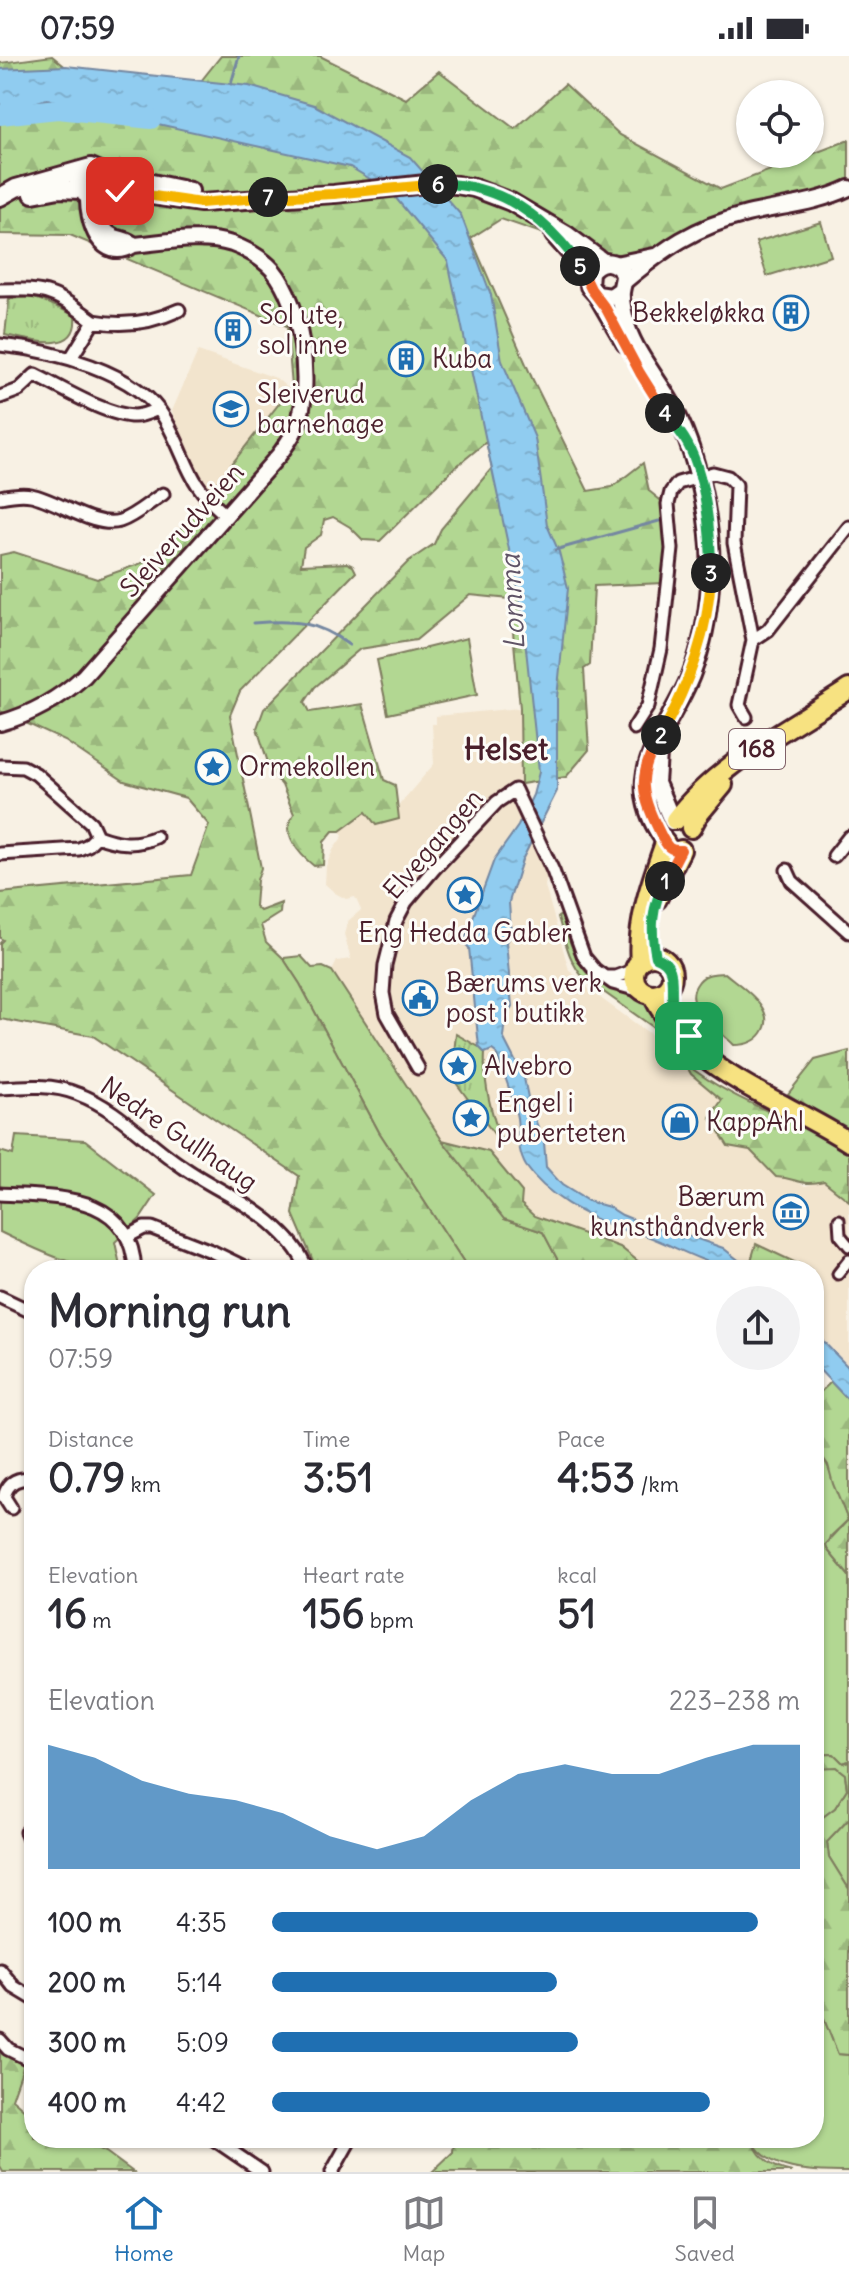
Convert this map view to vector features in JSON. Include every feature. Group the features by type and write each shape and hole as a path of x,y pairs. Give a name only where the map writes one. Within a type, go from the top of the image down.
{"main road":[{"path":"0,197 16,188 83,171 78,182 96,188 201,203 426,184 457,185 495,195 567,235 624,274 625,316 632,339 670,402 685,439 698,476 709,533 711,568 707,607 693,671 660,737 655,766 656,783 674,833"},
{"path":"0,197 11,200 50,190 96,188"},
{"path":"539,219 570,253 588,279 646,382 685,439"},
{"path":"588,279 592,268 609,263"},
{"path":"597,295 611,297 623,286"},
{"name":"168","path":"644,963 639,950 645,909 674,833 697,796 742,760 849,689"},
{"name":"168","path":"674,833 735,773 849,703"},
{"name":"168","path":"644,963 669,965 676,1017 689,1036 718,1066"},
{"name":"168","path":"644,963 635,979 638,987 648,993 677,1034 703,1058 849,1142"},
{"path":"648,993 664,991 672,980"}],"street":[{"name":"Sleiverudveien","path":"0,723 25,716 49,704 84,676 279,455 298,422 305,392 293,310 274,272 265,262 243,249 211,240 115,248 98,238 88,217 96,188"},
{"path":"623,286 654,256 694,233 726,220 819,199 849,188"},
{"path":"609,263 654,256"},
{"path":"0,290 38,289 50,292 94,321 109,324 139,324 179,310"},
{"path":"71,358 94,321"},
{"path":"0,345 71,358 98,368 130,386 158,409 170,428 196,487 227,516"},
{"path":"0,397 19,390 35,375 120,414 135,416 158,409"},
{"path":"634,728 648,706 661,649 672,549 668,504 671,492 678,483 713,473 728,477 736,485 734,543 753,640 739,705 746,717"},
{"path":"0,497 27,494 89,517 113,522 123,520 163,494"},
{"path":"753,640 768,630 849,527"},
{"path":"0,766 23,767 36,774 91,823 97,836"},
{"name":"Elvegangen","path":"418,1068 387,1014 383,993 385,965 396,921 406,902 434,869 497,802 515,790 559,888 577,943 595,970 606,977"},
{"path":"97,836 127,844 138,844 156,837"},
{"path":"0,854 79,849 97,836"},
{"path":"834,856 849,837"},
{"path":"787,870 792,881 849,932"},
{"path":"606,977 616,977 644,963"},
{"path":"606,977 623,987 648,993"},
{"name":"Nedre Gullhaug","path":"0,1088 59,1088 77,1093 109,1110 180,1166 270,1222 293,1243 303,1260"},
{"path":"0,1194 80,1200 110,1217 127,1237 133,1260"},
{"path":"839,1220 840,1235 849,1246"},
{"path":"127,1237 136,1231 152,1228 229,1260"},
{"path":"838,1274 849,1260"},
{"path":"0,1297 24,1308"},
{"path":"11,1508 4,1497 10,1484 16,1479 24,1479"},
{"path":"0,1970 14,1987 24,1993"},
{"path":"0,2040 8,2049 24,2057"},
{"path":"227,2148 262,2172"},
{"path":"332,2172 345,2148"}],"shaded area":[{"path":"198,351 276,378 295,394 223,495 204,483 189,457 172,411"},
{"path":"520,708 522,792 516,805 547,875 545,886 569,970 592,992 664,1044 685,1063 691,1074 722,1100 728,1146 750,1150 776,1177 790,1178 805,1186 823,1181 849,1201 849,1368 824,1342 824,1260 738,1260 723,1248 713,1260 636,1260 620,1247 534,1216 521,1204 489,1152 442,1140 332,971 337,961 351,959 344,934 348,921 361,910 355,897 346,899 325,884 326,866 343,836 340,831 366,811 399,819 399,805 434,764 432,724 436,724 436,716"}],"green space":[{"path":"52,56 73,73 201,81 221,56 320,56 406,99 439,71 515,129 565,84 620,135 721,189 776,168 824,168 824,150 849,140 849,187 694,233 654,256 599,253 501,219 471,238 532,378 588,491 612,487 643,463 649,491 665,504 667,549 664,583 594,586 590,665 584,669 589,750 566,777 521,784 520,708 510,599 470,595 416,640 360,649 315,687 305,702 310,712 362,704 384,780 395,785 399,819 376,825 366,812 340,831 333,831 324,842 323,865 314,866 293,843 289,828 294,814 282,785 271,772 257,728 264,709 409,561 434,544 441,529 492,468 486,442 452,470 380,541 363,540 350,527 333,517 324,520 321,535 304,547 301,565 347,563 356,572 240,691 230,715 261,868 255,906 260,911 281,903 280,913 261,925 266,942 283,958 300,984 379,1132 462,1260 313,1260 293,1214 299,1176 93,1036 0,1019 0,943 3,940 0,938 0,893 191,875 209,825 186,798 124,781 65,741 0,711 0,555 14,552 97,579 159,557 292,387 287,326 70,235 0,234 0,63"},
{"path":"821,222 831,256 767,276 756,242"},
{"path":"29,297 75,316 74,329 69,337 61,341 39,342 5,335 9,299"},
{"path":"467,638 477,695 388,714 377,660"},
{"path":"561,915 575,955 594,980 643,1001 822,1135 763,1108 711,1074 674,1042 584,978 574,965 568,949 558,917"},
{"path":"301,956 312,968 323,967 332,971 442,1140 504,1219 543,1232 558,1260 462,1260 379,1132 283,958"},
{"path":"725,973 756,999 766,1015 762,1033 750,1043 734,1045 704,1018 694,1001 693,993 700,980"},
{"path":"456,1034 485,1053 489,1100 503,1146 456,1083"},
{"path":"849,1051 849,1135 788,1094 815,1060"},
{"path":"685,1063 744,1100 849,1151 849,1201 824,1181 804,1183 776,1177 750,1150 728,1146 710,1117 722,1100 691,1074"},
{"path":"16,1136 85,1140 156,1195 140,1219 115,1242 119,1260 66,1260 0,1232 0,1151 13,1155"},
{"path":"442,1140 489,1152 522,1192 521,1204 534,1216 620,1247 636,1260 558,1260 543,1232 504,1219"},
{"path":"756,1244 790,1260 751,1260"},
{"path":"831,1382 849,1401 849,1576 826,1544 848,1520 824,1459 824,1389"},
{"path":"824,1460 848,1520 831,1536 827,1549 849,1576 849,1761 843,1763 833,1754 824,1754"},
{"path":"824,1754 834,1754 843,1763 849,1761 849,1819 827,1842 829,1857 849,1889 849,2055 838,2054 824,2019 824,1816 835,1808 847,1789 845,1774 836,1767 824,1768"},
{"path":"824,1767 836,1767 845,1774 847,1789 835,1808 824,1816"},
{"path":"849,1819 849,1889 829,1857 827,1842"},
{"path":"824,2019 838,2054 849,2055 849,2172 791,2168 767,2158 758,2149 824,2148"},
{"path":"0,2042 24,2064 12,2099 24,2109 24,2148 98,2148 133,2172 3,2172 0,2167"},
{"path":"453,2148 756,2148 767,2161 792,2172 432,2172 453,2152"}],"water":[{"path":"66,66 249,86 314,105 410,157 461,215 491,295 502,361 535,438 547,525 559,552 568,588 557,698 557,791 522,860 509,902 511,932 506,942 512,1006 505,1020 503,1037 524,1078 530,1107 544,1142 546,1167 562,1185 588,1201 654,1228 675,1231 723,1248 738,1260 703,1260 647,1236 620,1229 579,1211 544,1186 523,1160 515,1109 496,1053 492,1050 485,1053 479,1047 469,948 464,942 494,860 518,826 533,795 539,772 522,611 448,261 390,191 350,167 47,99 0,113 0,69"},
{"path":"824,1342 849,1368 849,1401 824,1375"}],"waterway":[{"path":"231,84 239,56"},
{"name":"Lomma","path":"0,115 58,109 151,119"},
{"path":"555,550 659,521"},
{"path":"253,623 314,626 349,645"}],"place":[{"name":"Bekkeløkka","path":"791,313"},
{"name":"Sol ute, sol inne","path":"233,330"},
{"name":"Kuba","path":"406,359"},
{"name":"Sleiverud barnehage","path":"231,409"},
{"name":"Ormekollen","path":"213,767"},
{"name":"Eng Hedda Gabler","path":"465,895"},
{"name":"Bærums verk post i butikk","path":"420,998"},
{"name":"Alvebro","path":"458,1066"},
{"name":"Engel i puberteten","path":"471,1118"},
{"name":"KappAhl","path":"680,1122"},
{"name":"Bærum kunsthåndverk","path":"791,1212"}],"district":[{"name":"Helset","path":"506,750"}],"route":[{"path":"120,191 201,203 426,184 457,185 495,195 539,219 580,267 640,373 685,439 703,493 708,522 710,580 699,649 683,695 650,753 644,781 646,802 655,826 669,848 681,850 657,897 652,923 656,957 663,959 672,972 674,1013 689,1036"}]}
